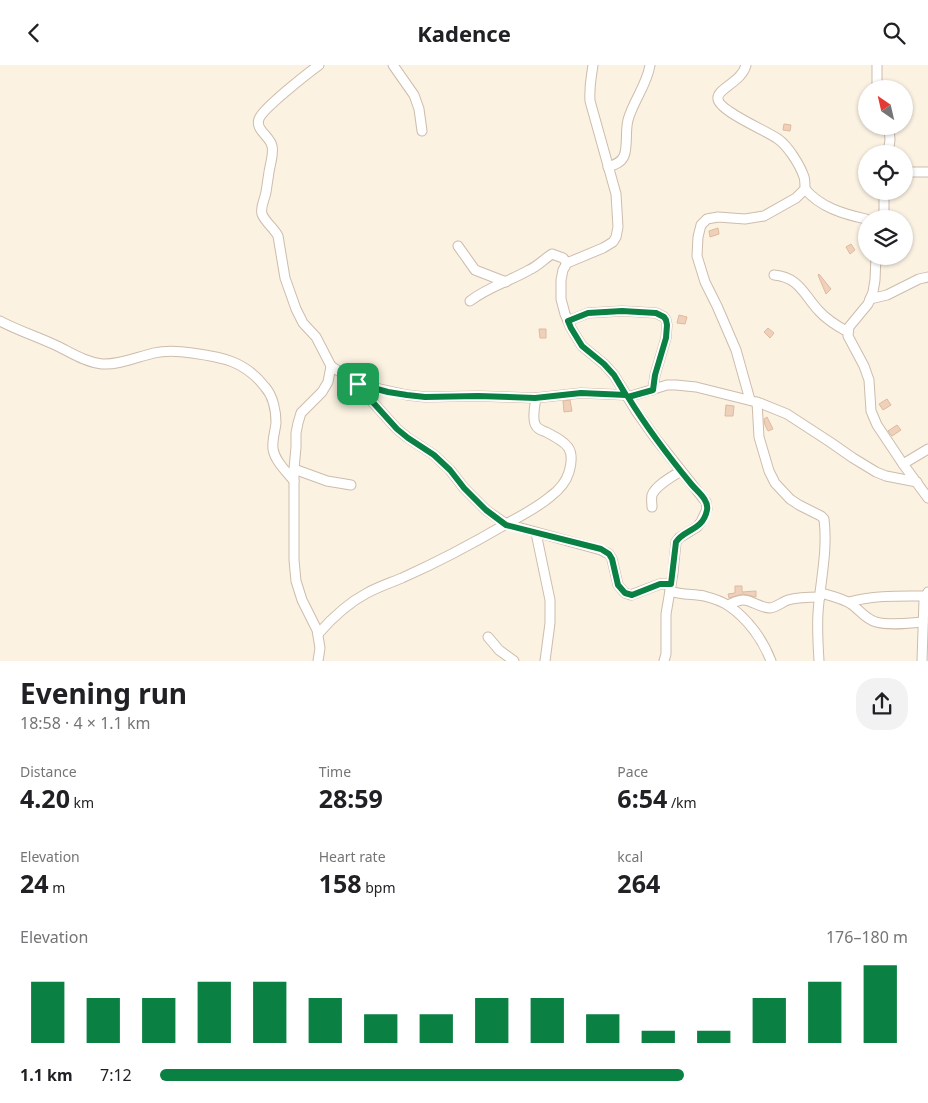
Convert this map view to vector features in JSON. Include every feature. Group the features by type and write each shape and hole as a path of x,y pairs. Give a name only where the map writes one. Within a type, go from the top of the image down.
{"street":[{"path":"319,65 259,117 259,128 266,135 272,147 266,193 261,209 263,217 278,236 285,278 299,317 316,337 331,365 358,384 397,429 434,455 486,510 506,525 601,549 609,554 612,559 618,585 625,593 632,595 660,584 670,587 680,594 703,596 728,605 754,631 766,648 771,661"},
{"path":"393,65 414,95 419,109 422,131"},
{"path":"593,65 589,87 590,101 616,194 618,227 613,242 567,263 563,269 561,299 571,328 582,346 614,375 651,432 702,495 707,509 697,527 678,538 676,542 666,614 664,661"},
{"path":"608,167 619,162 624,156 628,122 650,65"},
{"path":"746,65 742,74 734,83 719,93 720,105 779,139 793,156 804,177 805,189 816,200 828,208 858,217"},
{"path":"876,65 877,80"},
{"path":"913,172 928,172"},
{"path":"805,189 796,198 764,216 745,219 718,217 707,219 701,225 697,256 704,282 717,306 736,350 754,401 759,437 769,471 775,483 790,499 824,519 825,561 818,614 819,661"},
{"path":"458,246 475,270 506,282"},
{"path":"470,301 490,287 506,282 538,265 552,254 563,258 567,263"},
{"path":"876,265 873,292 868,304 849,327 850,341 864,366 869,380 871,411 877,425 928,498"},
{"path":"774,275 792,280 800,287 817,310 835,325 848,332"},
{"path":"870,299 887,295 928,277"},
{"path":"568,321 588,313 656,313 664,317 667,325 666,338 655,375 653,390"},
{"path":"0,321 88,361 102,364 114,364 156,353 173,351 213,355 237,363 250,371 266,387 272,397 276,422 273,449 276,459 294,481"},
{"path":"318,661 320,648 317,630 302,600 296,581 294,560 294,469 296,433 301,413 322,392 328,382 331,365"},
{"path":"358,384 388,392 425,397 536,397 581,393 627,396 667,385 696,387 754,401 787,413 853,459 876,472 886,476 917,482"},
{"path":"318,634 332,619 367,593 401,579 480,540 552,496 568,475 571,453 569,446 563,441 539,429 536,425 534,419 536,397"},
{"path":"903,464 928,449"},
{"path":"294,469 326,481 351,485"},
{"path":"652,507 651,500 655,491 665,481 681,471"},
{"path":"536,533 550,600 550,623 545,661"},
{"path":"849,602 864,598 927,594"},
{"path":"924,660 924,600 927,594"},
{"path":"728,605 743,600 770,608 793,599 821,595 849,602 876,622 923,622"},
{"path":"488,637 499,650 514,661"}],"building":[{"path":"784,124 791,125 790,131 783,130"},
{"path":"718,228 719,234 710,237 709,231"},
{"path":"851,244 855,250 850,254 846,247"},
{"path":"818,275 831,289 826,294"},
{"path":"679,315 687,317 685,324 677,323"},
{"path":"768,328 774,333 770,338 764,332"},
{"path":"539,329 546,329 546,338 540,338"},
{"path":"887,399 891,405 883,410 879,404"},
{"path":"570,400 572,411 564,412 563,401"},
{"path":"726,405 734,406 733,416 725,416"},
{"path":"767,417 773,429 768,431 764,419"},
{"path":"897,425 901,430 892,436 888,431"},
{"path":"735,586 742,586 742,592 756,591 756,597 743,594 729,598 728,594 735,593"}],"route":[{"path":"622,311 656,313 664,317 667,325 666,338 655,375 653,390 628,397 656,439 706,502 707,509 701,522 697,527 678,538 676,542 671,584 651,586 632,595 625,593 618,585 612,559 609,554 601,549 506,525 486,510 434,455 397,429 358,384 388,392 425,397 535,398 581,393 626,395 614,375 582,346 568,321 588,313 622,311"}]}
